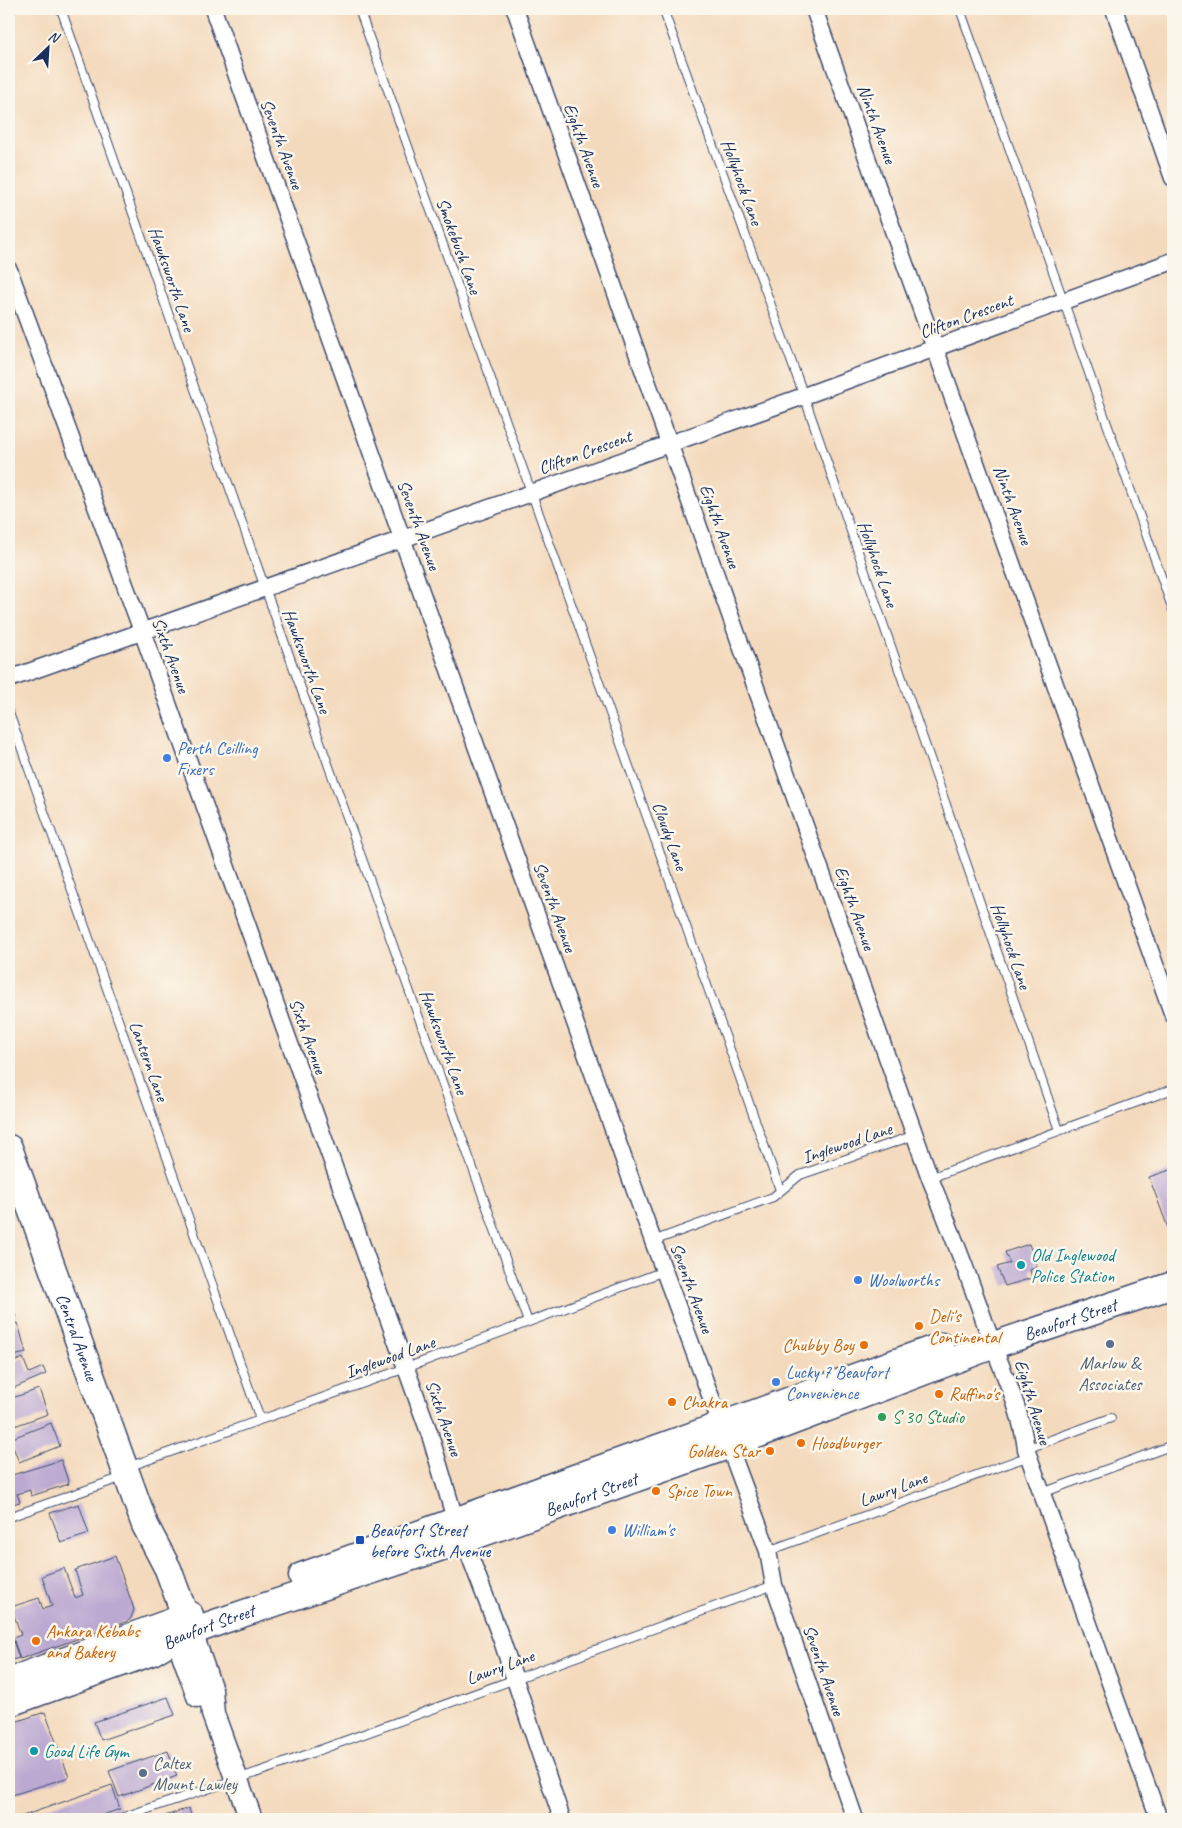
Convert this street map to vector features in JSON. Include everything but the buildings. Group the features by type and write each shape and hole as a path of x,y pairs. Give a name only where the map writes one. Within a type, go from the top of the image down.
{"main road":[{"name":"Central Avenue","path":"9,1148 127,1472 145,1525 153,1572 181,1627 197,1695 213,1714 251,1819"},
{"name":"Beaufort Street","path":"9,1681 181,1627 221,1621 460,1530 726,1435 991,1337 1173,1266"},
{"name":"Beaufort Street","path":"991,1337 1173,1284"},
{"name":"Beaufort Street","path":"9,1703 152,1652 181,1627"}],"street":[{"name":"Seventh Avenue","path":"213,9 653,1241 768,1551 774,1585 855,1819"},
{"name":"Eighth Avenue","path":"515,9 930,1178 956,1243 1024,1429 1028,1452 1042,1493 1160,1819"},
{"name":"Ninth Avenue","path":"814,9 1173,1015"},
{"path":"1114,9 1173,178"},
{"name":"Clifton Crescent","path":"9,678 804,396 1173,261"},
{"name":"Sixth Avenue","path":"9,270 142,632 430,1434 460,1530 501,1638 562,1819"}],"lane":[{"name":"Hawksworth Lane","path":"61,9 265,588 528,1322"},
{"name":"Smokebush Lane","path":"358,9 532,493"},
{"name":"Hollyhock Lane","path":"663,9 804,396 1059,1130"},
{"path":"960,9 1173,610"},
{"name":"Cloudy Lane","path":"532,493 780,1190"},
{"name":"Lantern Lane","path":"9,713 260,1419"},
{"path":"930,1178 1173,1088"},
{"name":"Inglewood Lane","path":"653,1241 773,1197 800,1175 915,1135"},
{"name":"Inglewood Lane","path":"9,1517 260,1419 406,1368 664,1271"},
{"name":"Lawry Lane","path":"768,1551 1028,1452 1111,1418"},
{"path":"1042,1493 1173,1445"},
{"name":"Lawry Lane","path":"118,1819 237,1779 774,1585"}],"place":[{"name":"Perth Ceilling Fixers","path":"167,758"},
{"name":"Old Inglewood Police Station","path":"1021,1265"},
{"name":"Woolworths","path":"858,1280"},
{"name":"Deli's Continental","path":"919,1326"},
{"name":"Marlow & Associates","path":"1110,1344"},
{"name":"Chubby Boy","path":"864,1345"},
{"name":"Lucky 7 Beaufort Convenience","path":"776,1382"},
{"name":"Ruffino's","path":"939,1394"},
{"name":"Chakra","path":"672,1402"},
{"name":"S 30 Studio","path":"882,1417"},
{"name":"Hoodburger","path":"801,1443"},
{"name":"Golden Star","path":"770,1451"},
{"name":"Spice Town","path":"656,1491"},
{"name":"William's","path":"612,1530"},
{"name":"Beaufort Street before Sixth Avenue","path":"360,1540"},
{"name":"Ankara Kebabs and Bakery","path":"36,1641"},
{"name":"Good Life Gym","path":"34,1751"},
{"name":"Caltex Mount Lawley","path":"143,1773"}]}
